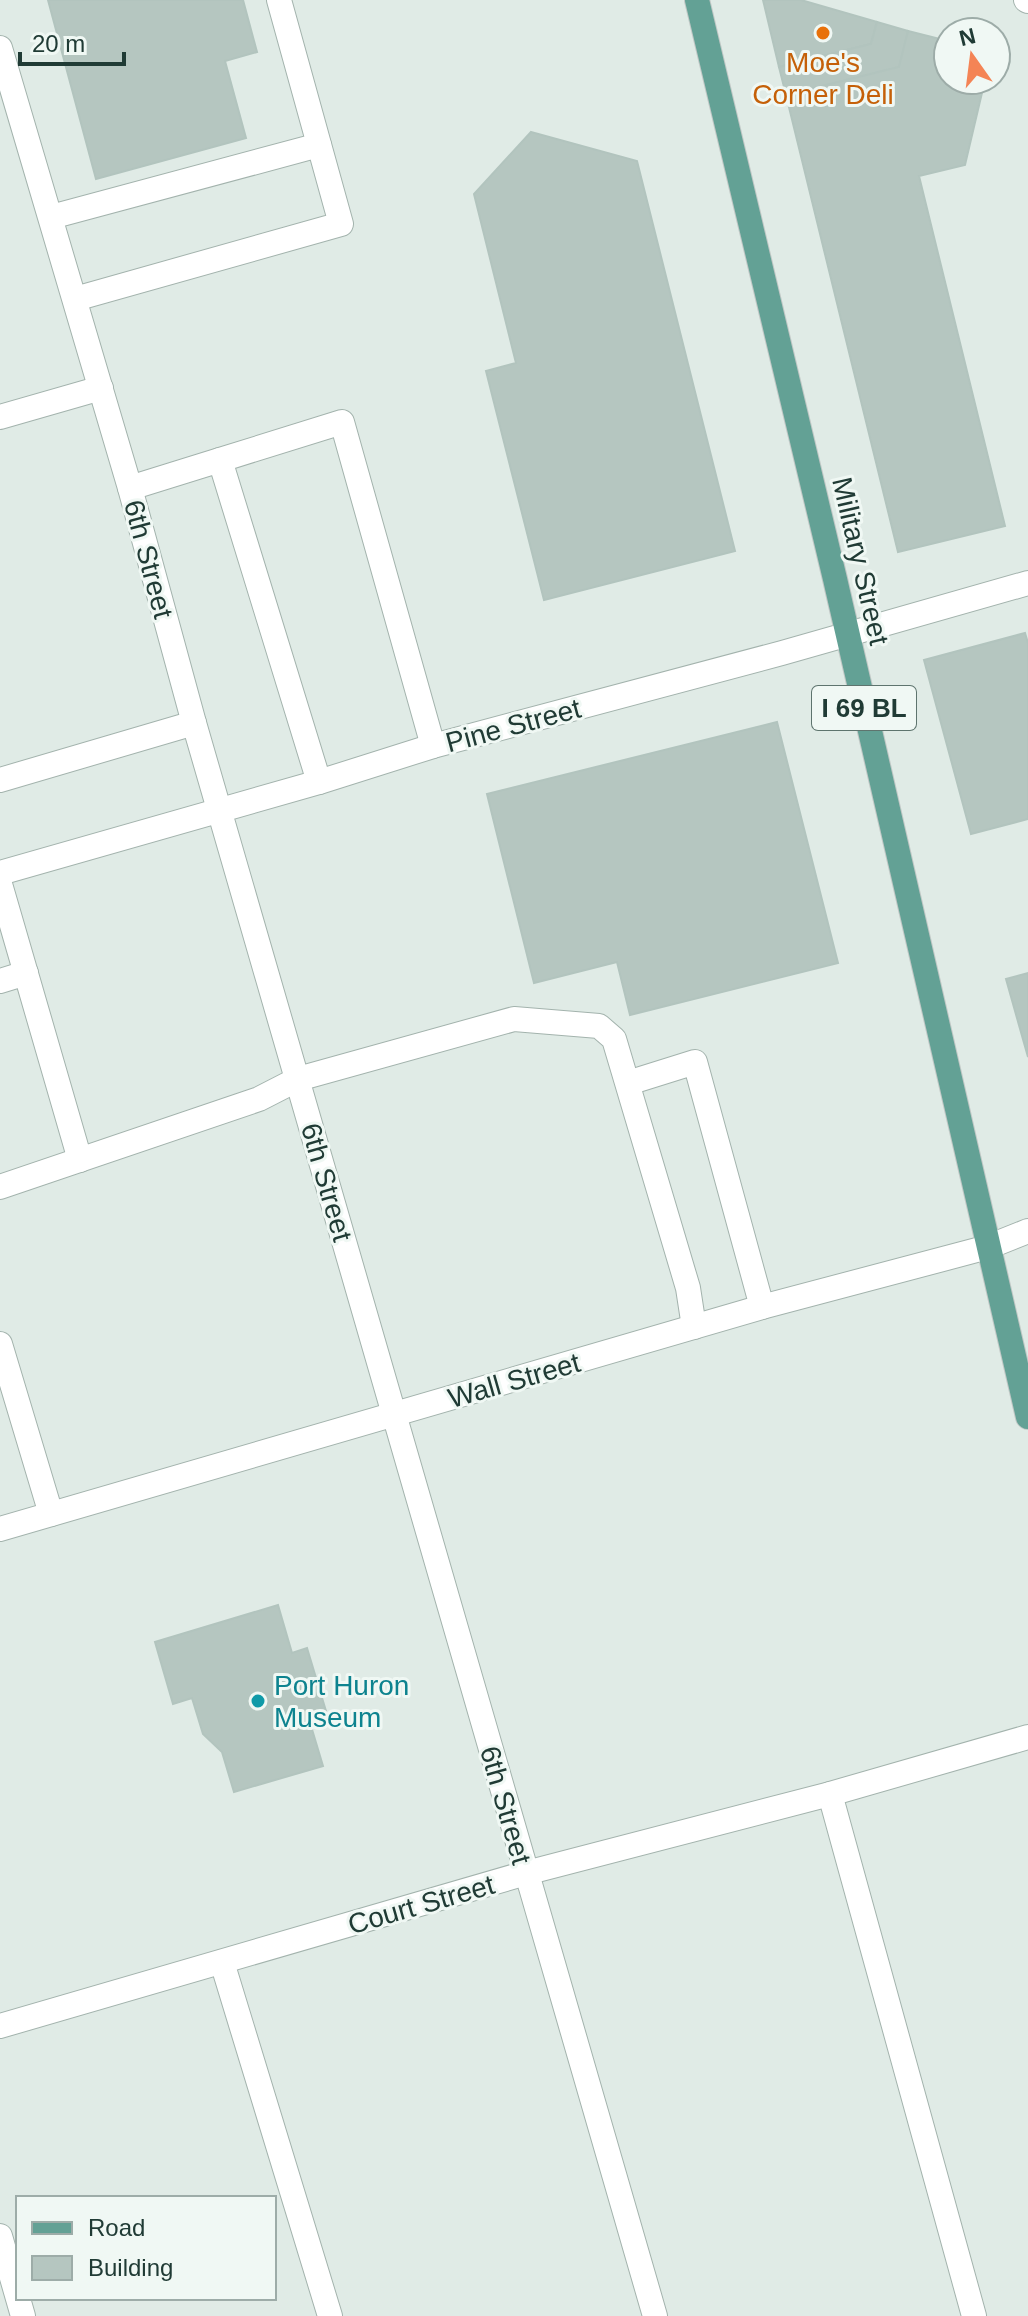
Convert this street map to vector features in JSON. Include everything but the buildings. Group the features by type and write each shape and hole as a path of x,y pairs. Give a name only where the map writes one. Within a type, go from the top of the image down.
{"main road":[{"name":"Military Street","path":"697,0 1028,1417"}],"street":[{"path":"75,299 341,224 279,0"},
{"name":"6th Street","path":"0,48 130,488 194,723 655,2316"},
{"path":"51,217 319,145"},
{"path":"0,417 101,388"},
{"path":"130,488 342,422 433,746"},
{"path":"220,460 319,782"},
{"name":"Pine Street","path":"0,873 319,782 433,746 1028,583"},
{"path":"0,780 194,723"},
{"path":"0,884 80,1160"},
{"path":"0,981 26,973"},
{"path":"0,1187 259,1099 298,1079 514,1019 599,1026 614,1039 628,1083 688,1288 694,1327"},
{"path":"628,1083 695,1062 762,1307"},
{"name":"Wall Street","path":"0,1529 762,1307 988,1247 1028,1231"},
{"path":"0,1344 51,1514"},
{"name":"Court Street","path":"0,2026 526,1873 830,1794 1028,1737"},
{"path":"830,1794 974,2316"},
{"path":"222,1962 330,2316"},
{"path":"0,2236 16,2292"}],"place":[{"name":"Moe's Corner Deli","path":"823,33"},
{"name":"Port Huron Museum","path":"258,1701"}]}
